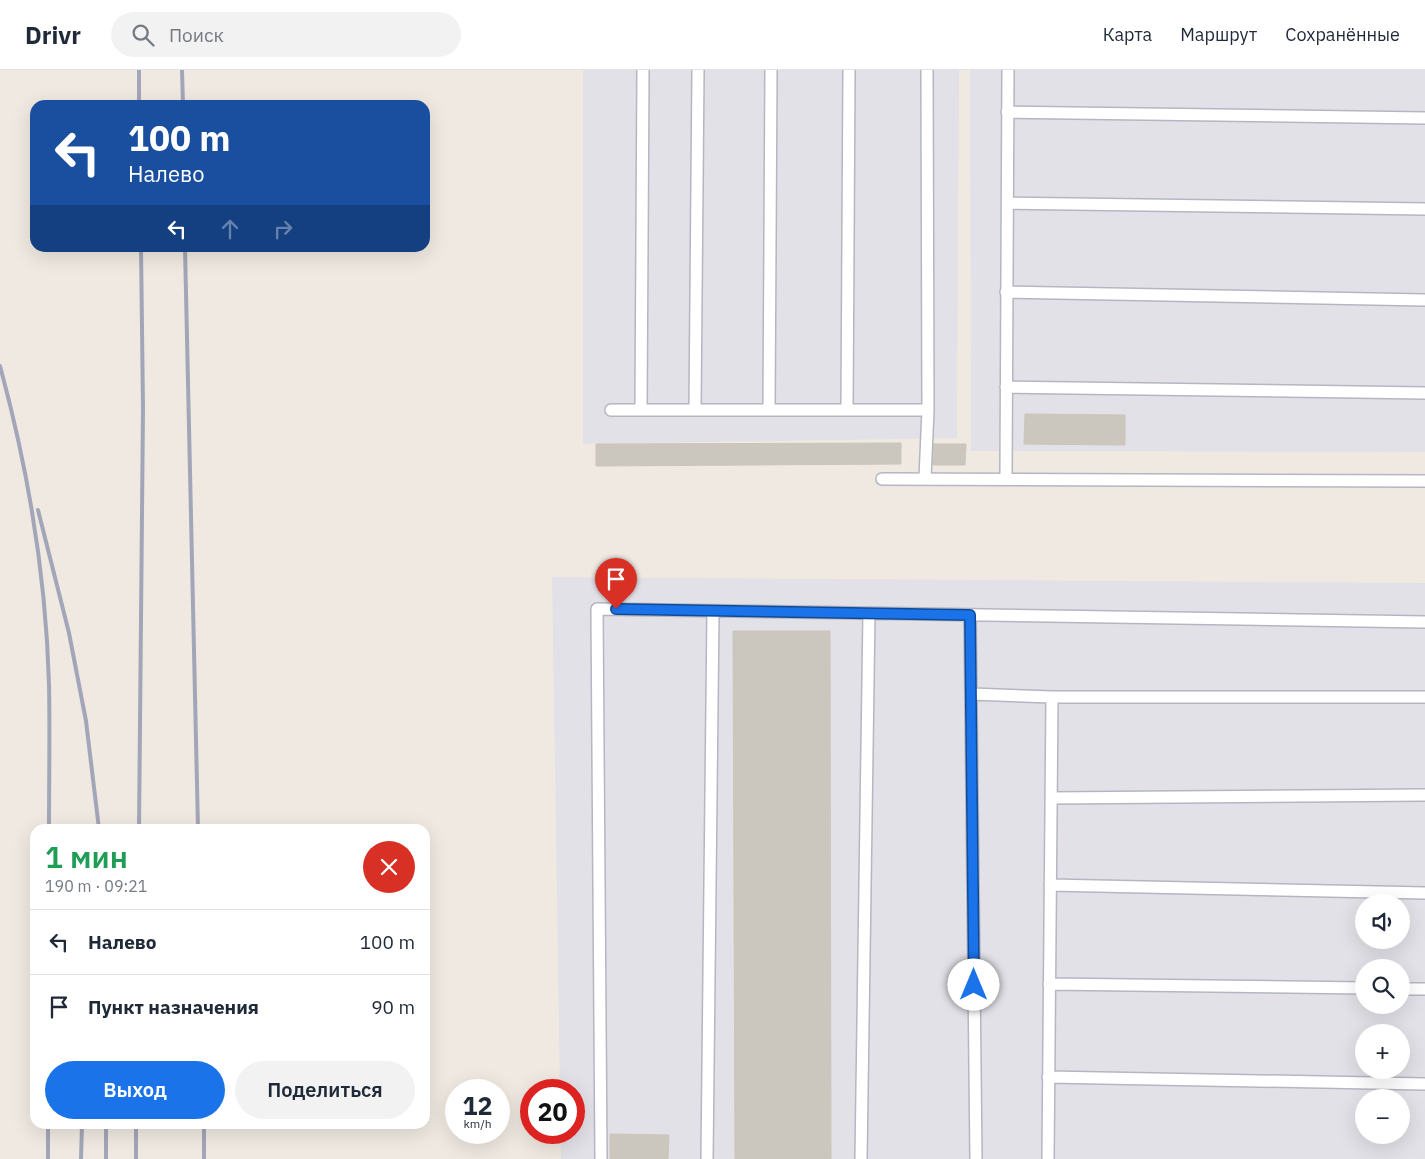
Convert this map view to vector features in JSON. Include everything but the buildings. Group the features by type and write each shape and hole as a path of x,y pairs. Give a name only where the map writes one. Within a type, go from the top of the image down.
{"lane":[{"path":"641,410 643,70"},
{"path":"695,410 698,70"},
{"path":"769,410 771,70"},
{"path":"847,410 849,70"},
{"path":"925,478 928,410 927,70"},
{"path":"1006,479 1008,70"},
{"path":"1007,112 1425,118"},
{"path":"1007,202 1425,209"},
{"path":"1006,292 1425,300"},
{"path":"1006,387 1425,393"},
{"path":"611,410 928,410"},
{"path":"882,479 1425,481"},
{"path":"601,1159 597,609 1425,622"},
{"path":"707,1159 713,610"},
{"path":"861,1159 869,613"},
{"path":"970,615 976,1159"},
{"path":"971,694 1052,698 1425,697"},
{"path":"1048,1159 1052,698"},
{"path":"1051,798 1425,795"},
{"path":"1050,885 1425,893"},
{"path":"1049,984 1355,988"},
{"path":"1410,989 1425,989"},
{"path":"1048,1077 1425,1084"}],"shaded area":[{"path":"583,70 959,70 957,438 583,444"},
{"path":"970,70 1425,70 1425,452 971,451"},
{"path":"552,577 1425,583 1425,1159 561,1159 560,1144 585,1144 585,1079 560,1079"}],"railway":[{"path":"139,70 139,100"},
{"path":"182,70 183,100"},
{"path":"139,824 143,408 141,252"},
{"path":"185,252 198,824"},
{"path":"0,366 19,444 40,564 49,684 49,824"},
{"path":"38,510 69,633 86,721 98,824"},
{"path":"48,1129 48,1159"},
{"path":"81,1159 82,1129"},
{"path":"106,1129 106,1159"},
{"path":"136,1129 136,1159"},
{"path":"204,1129 204,1159"}],"route":[{"path":"616,609 970,615 974,985"}]}
